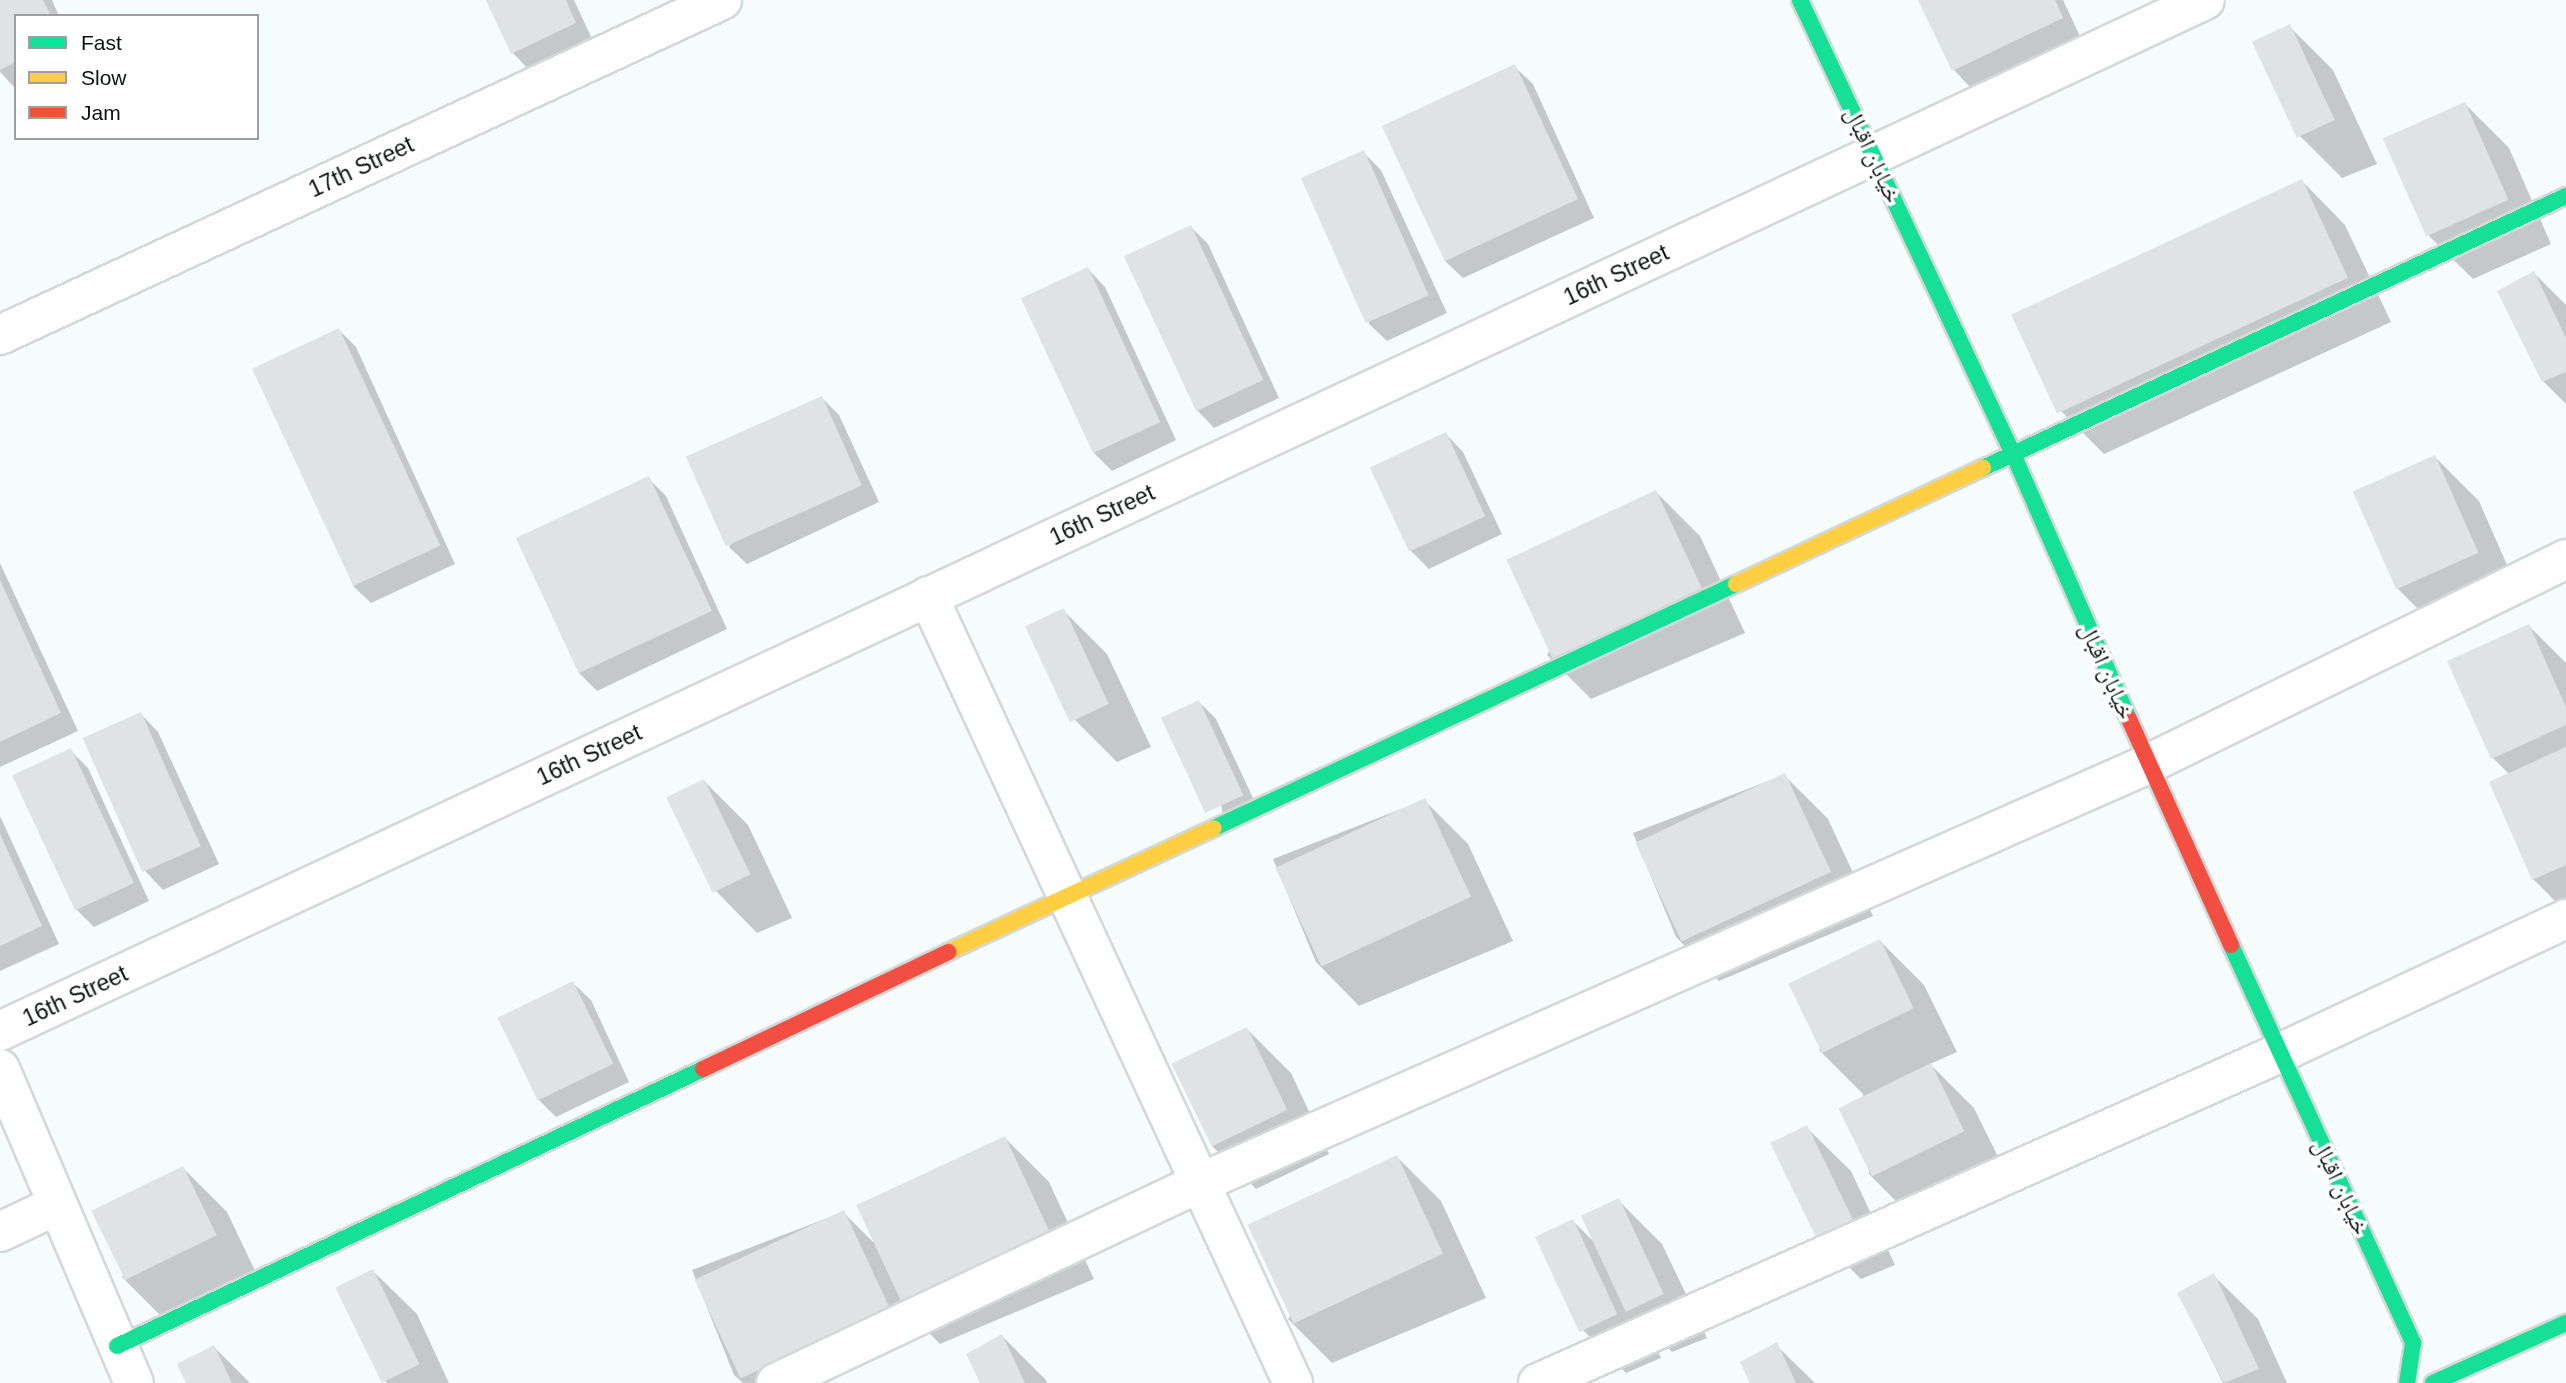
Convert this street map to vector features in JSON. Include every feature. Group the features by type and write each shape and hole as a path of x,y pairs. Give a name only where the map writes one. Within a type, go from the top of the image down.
{"street":[{"name":"17th Street","path":"0,335 722,0"},
{"name":"خیابان اقبال","path":"1800,0 2014,456 2148,764 2280,1053 2419,1345 2407,1383"},
{"name":"16th Street","path":"0,1031 2205,0"},
{"path":"117,1346 1067,896 2566,196"},
{"path":"776,1383 1200,1182 2148,764 2566,559"},
{"path":"928,596 1293,1383"},
{"path":"1538,1383 2280,1053 2566,919"},
{"path":"0,1069 134,1383"},
{"path":"0,1232 57,1205"},
{"path":"2433,1383 2566,1323"}],"building":[{"path":"0,0 43,0 50,14 14,14 14,63 0,70"},
{"path":"486,0 566,0 576,23 511,54"},
{"path":"1918,0 2055,0 2063,18 1952,71"},
{"path":"2290,24 2335,120 2297,138 2252,42"},
{"path":"1515,64 1578,199 1445,261 1382,126"},
{"path":"2465,102 2509,200 2426,236 2383,139"},
{"path":"1364,150 1429,295 1366,323 1301,178"},
{"path":"2302,179 2348,278 2057,413 2011,315"},
{"path":"1191,225 1263,380 1196,411 1124,256"},
{"path":"1088,267 1160,422 1093,453 1021,298"},
{"path":"2534,271 2566,338 2566,372 2542,382 2497,291"},
{"path":"339,328 440,546 353,586 252,369"},
{"path":"822,396 862,486 726,546 686,457"},
{"path":"1446,432 1485,516 1409,552 1370,467"},
{"path":"2435,455 2479,553 2396,589 2353,492"},
{"path":"649,476 712,611 579,673 516,538"},
{"path":"1656,490 1702,589 1553,659 1506,560"},
{"path":"0,580 61,713 0,742"},
{"path":"1064,608 1109,704 1070,722 1025,626"},
{"path":"2529,624 2566,707 2566,725 2491,759 2447,661"},
{"path":"1199,700 1243,795 1205,813 1161,718"},
{"path":"141,712 201,846 142,872 83,738"},
{"path":"2566,747 2566,865 2532,880 2489,782"},
{"path":"71,748 134,883 75,911 12,775"},
{"path":"1785,773 1831,872 1682,942 1635,843"},
{"path":"704,779 750,874 713,893 666,797"},
{"path":"1425,798 1471,897 1322,967 1275,868"},
{"path":"0,834 42,926 0,946"},
{"path":"1880,939 1914,1008 1822,1053 1788,984"},
{"path":"573,981 613,1064 538,1101 498,1018"},
{"path":"1247,1027 1287,1110 1212,1147 1172,1064"},
{"path":"1931,1063 1964,1131 1872,1176 1838,1108"},
{"path":"1807,1125 1853,1220 1817,1238 1770,1143"},
{"path":"1005,1136 1051,1236 903,1305 856,1205"},
{"path":"1397,1155 1443,1254 1294,1324 1247,1225"},
{"path":"183,1166 217,1235 125,1280 91,1211"},
{"path":"1619,1198 1664,1294 1626,1312 1581,1216"},
{"path":"844,1210 890,1309 741,1379 694,1280"},
{"path":"1573,1219 1617,1314 1579,1332 1535,1237"},
{"path":"373,1269 419,1364 382,1383 335,1287"},
{"path":"2214,1273 2259,1369 2224,1383 2177,1293"},
{"path":"1002,1334 1025,1383 980,1383 966,1354"},
{"path":"1777,1342 1796,1383 1750,1383 1740,1362"},
{"path":"214,1345 232,1383 186,1383 177,1364"}],"traffic: fast":[{"path":"1800,0 2014,456 2129,719"},
{"path":"1983,468 2566,196"},
{"path":"1214,828 1736,584"},
{"path":"2231,945 2413,1343 2407,1383"},
{"path":"117,1346 703,1069"},
{"path":"2433,1383 2566,1323"}],"traffic: slow":[{"path":"1736,584 1983,468"},
{"path":"948,952 1214,828"}],"traffic: jam":[{"path":"2129,719 2231,945"},
{"path":"703,1069 948,952"}]}
